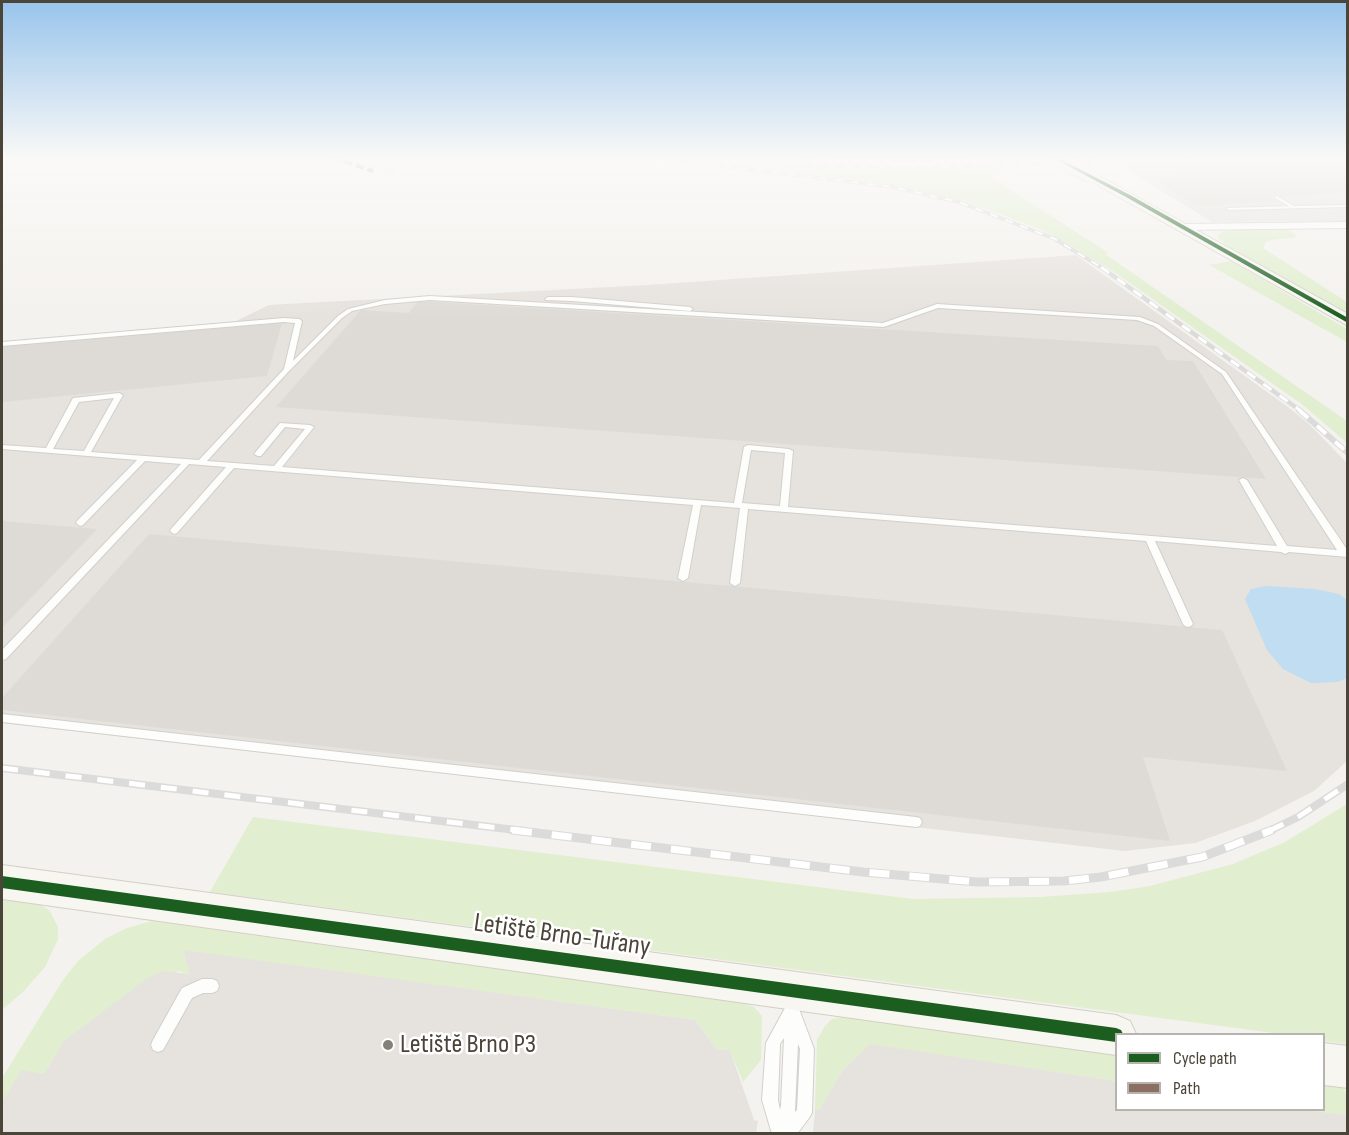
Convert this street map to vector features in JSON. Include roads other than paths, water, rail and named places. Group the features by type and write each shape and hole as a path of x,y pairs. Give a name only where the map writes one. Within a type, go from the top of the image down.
{"street":[{"path":"1154,211 1347,321"},
{"path":"1182,227 1347,225"},
{"name":"Letiště Brno-Tuřany","path":"2,882 792,1000 1115,1035"},
{"path":"1325,1064 1347,1067"}],"lane":[{"path":"201,463 287,370 340,317 361,306 430,297 884,325 937,306 1148,321 1180,340 1224,374 1346,554"},
{"path":"2,344 284,320 299,321 287,370"},
{"path":"48,451 76,400 119,395 86,454"},
{"path":"258,454 283,424 310,427 276,469"},
{"path":"2,447 1285,551 1346,554"},
{"path":"735,583 748,447 789,451 784,510"},
{"path":"80,523 142,458"},
{"path":"2,656 187,462"},
{"path":"174,531 231,466"},
{"path":"1243,480 1285,551"},
{"path":"683,578 697,503"},
{"path":"1150,540 1188,624"},
{"path":"2,718 916,822"},
{"path":"158,1045 187,993 202,986 212,986"},
{"path":"792,1000 807,1048 804,1113 783,1134 771,1100 773,1043 792,1000"}],"water":[{"path":"1266,586 1315,589 1339,594 1347,600 1347,678 1338,682 1311,683 1283,669 1267,650 1245,599 1251,589"}],"railway":[{"path":"982,211 1055,239 1103,268"},
{"path":"1103,268 1301,411"},
{"path":"1299,410 1348,453"},
{"path":"2,768 524,831"},
{"path":"1269,831 1298,817 1348,784"},
{"path":"512,830 863,872 977,882 1064,881 1101,877 1202,857 1272,830"}],"place":[{"name":"Letiště Brno P3","path":"388,1045"}]}
